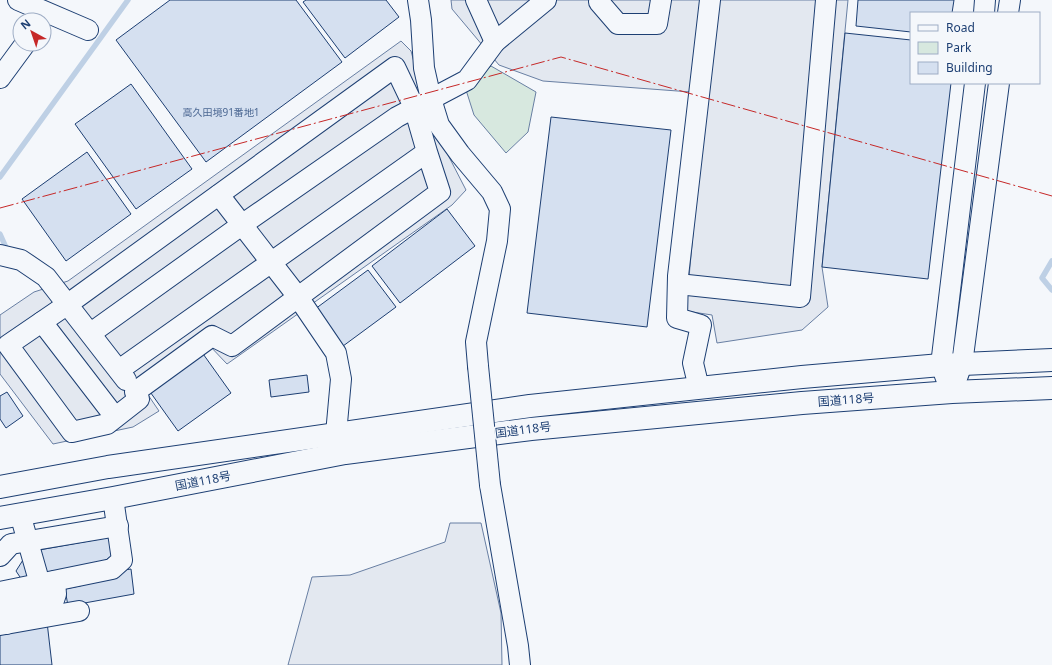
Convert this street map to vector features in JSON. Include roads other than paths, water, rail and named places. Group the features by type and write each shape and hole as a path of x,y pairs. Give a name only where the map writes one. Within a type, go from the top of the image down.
{"highway":[{"name":"国道118号","path":"0,487 108,467 530,406 802,377 951,365 1052,360"},
{"name":"国道118号","path":"10,516 114,498 345,453 547,427 802,403 952,392 1052,388"}],"street":[{"path":"18,0 39,12"},
{"path":"135,392 212,336 232,346 440,192 427,152 422,103 424,68 421,20 418,0"},
{"path":"476,0 495,42"},
{"path":"91,334 243,224 390,121 467,80 495,42 546,0"},
{"path":"598,1 618,24 657,24 661,0"},
{"path":"699,388 693,363 700,325 677,318 678,284 710,0"},
{"path":"678,284 800,297 826,0"},
{"path":"984,12 985,0"},
{"path":"1008,12 1010,0"},
{"path":"52,18 88,30"},
{"path":"0,78 19,52"},
{"path":"0,255 21,260 46,277 68,304 135,392 138,399 107,424 72,432 8,345 68,304 395,67 460,154 492,192 500,209 497,242 476,342 490,485 520,665"},
{"path":"952,392 951,365 975,84"},
{"path":"951,365 999,84"},
{"path":"119,370 427,152"},
{"path":"218,195 243,224 298,297 336,354 341,379 336,434"},
{"path":"42,322 115,417"},
{"path":"0,592 112,569 122,560 114,498"},
{"path":"10,516 27,541 48,582 56,594 54,600 9,607 4,611 3,625 80,611"},
{"path":"0,556 11,544 118,526"}],"waterway":[{"path":"0,177 128,0"},
{"path":"0,234 8,252"},
{"path":"1052,261 1042,278 1052,290"}]}
